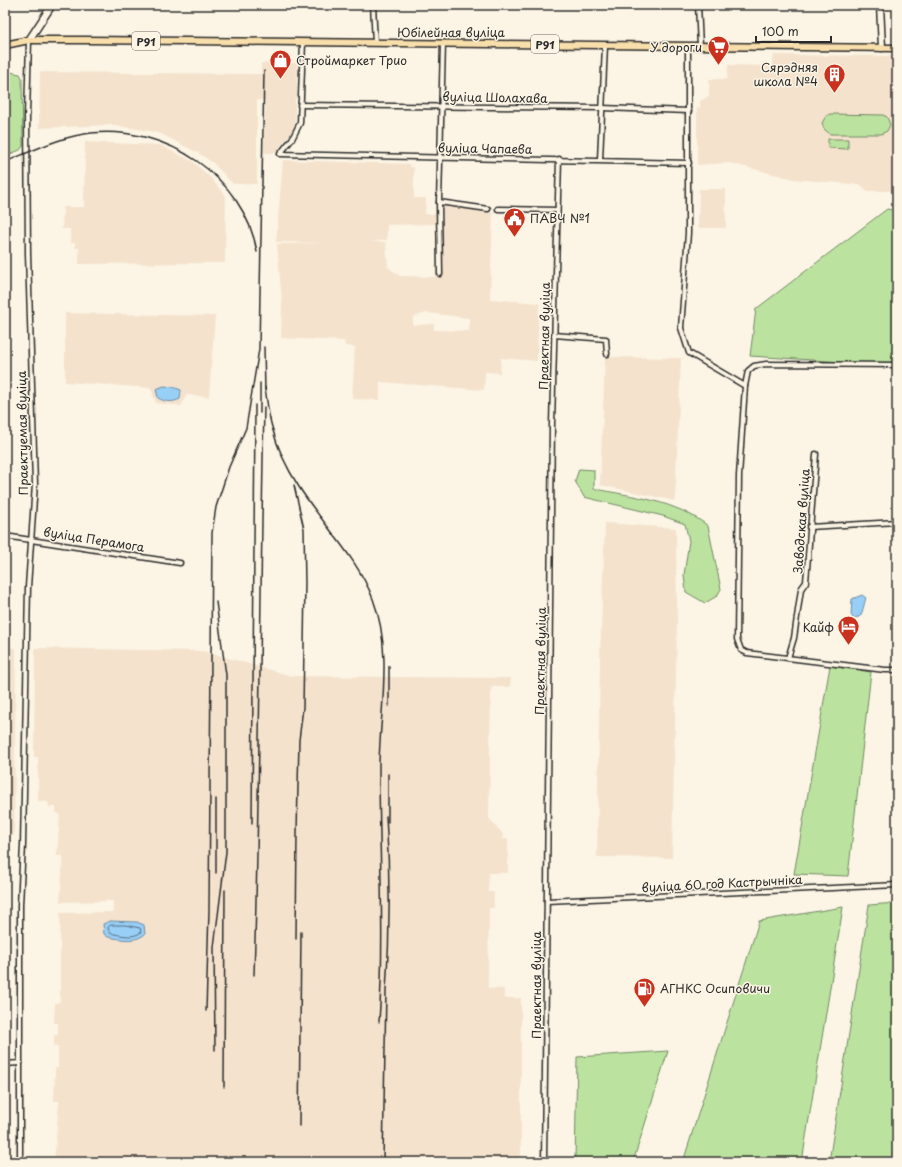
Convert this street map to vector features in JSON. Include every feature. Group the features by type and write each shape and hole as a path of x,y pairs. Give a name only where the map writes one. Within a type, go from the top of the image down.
{"main road":[{"name":"Юбілейная вуліца","path":"5,45 29,40 375,43 443,42 897,48"}],"street":[{"path":"29,40 52,5"},
{"path":"373,5 375,43"},
{"path":"698,5 700,46"},
{"path":"880,5 882,48"},
{"name":"Праектуемая вуліца","path":"20,1162 20,905 30,540 35,484 29,276 27,116 29,40"},
{"path":"300,105 303,42"},
{"path":"440,274 439,202 443,42"},
{"path":"600,160 605,45"},
{"path":"688,46 688,233 681,328 684,342 689,353 745,386"},
{"name":"вуліца Шолахава","path":"300,105 602,108 689,111"},
{"name":"вуліца Чапаева","path":"300,105 300,122 292,139 280,154 689,163"},
{"name":"Праектная вуліца","path":"544,1162 554,335 559,159"},
{"path":"439,202 488,209"},
{"path":"498,209 557,210"},
{"path":"554,335 606,339 608,354"},
{"path":"897,365 766,364 754,366 748,371 745,386 739,476 737,639 741,650 747,653 885,670 897,670"},
{"name":"Заводская вуліца","path":"788,658 794,638 801,589 806,582 809,527 816,454"},
{"path":"809,527 897,522"},
{"name":"вуліца Перамога","path":"5,536 180,563"},
{"name":"вуліца 60 год Кастрычніка","path":"547,901 897,885"},
{"path":"5,1064 20,1063"}],"shaded area":[{"path":"774,55 897,56 897,191 867,191 861,185 794,179 729,163 697,165 697,108 700,107 700,101 709,96 709,79 727,79 728,65 772,66"},
{"path":"261,63 297,63 297,98 295,99 295,129 275,153 264,153 265,100 257,100 257,184 233,184 213,163 200,154 161,134 150,131 112,125 39,128 40,72 261,74"},
{"path":"85,142 160,145 192,161 210,177 226,196 225,263 79,264 79,248 75,248 75,243 70,243 70,229 62,229 63,207 84,207"},
{"path":"283,160 410,164 410,167 414,167 414,198 426,198 425,214 436,214 436,224 387,225 387,240 369,242 386,242 388,267 400,276 435,277 439,204 493,213 490,299 539,303 537,361 501,358 500,373 485,372 484,390 380,382 380,400 352,399 355,347 345,346 344,341 281,338 282,303 277,244 327,243 276,242","holes":["427,313 469,318 469,331 434,330 434,324 413,325 413,317"]},
{"path":"699,189 726,189 726,228 698,228"},
{"path":"65,313 215,316 209,397 187,395 181,406 156,403 151,388 65,382"},
{"path":"605,357 681,358 675,501 600,485"},
{"path":"605,523 676,528 677,625 672,858 597,857 600,657"},
{"path":"5,648 16,648 14,836 5,835"},
{"path":"35,648 203,651 292,676 511,678 510,687 492,687 491,690 489,818 503,834 502,839 508,839 508,873 489,873 488,892 494,892 494,908 489,908 488,988 504,989 504,998 521,998 521,1162 54,1162 59,1101 54,1101 55,1068 58,1068 58,1046 54,1046 54,1035 58,1035 58,1023 54,1023 55,1003 60,1002 60,913 113,912 113,901 60,902 63,856 57,856 60,814 56,813 56,807 49,807 48,802 38,801 38,757 34,757"}],"green space":[{"path":"5,71 20,74 22,78 23,146 20,150 5,156"},
{"path":"830,114 883,115 887,117 890,125 887,131 881,134 830,134 824,129 822,123 826,116"},
{"path":"828,139 848,139 848,149 828,148"},
{"path":"887,209 897,211 897,345 891,365 750,356 756,309"},
{"path":"579,469 594,470 594,489 639,497 668,505 696,518 708,526 721,589 717,596 705,603 686,592 684,575 689,541 685,524 663,516 584,497 575,481"},
{"path":"830,666 871,672 848,876 794,874"},
{"path":"897,903 897,1162 829,1162 869,905"},
{"path":"843,907 802,1162 683,1162 759,921"},
{"path":"668,1051 633,1162 575,1162 577,1057"}],"water":[{"path":"164,386 181,390 180,399 169,402 158,398 156,389"},
{"path":"862,595 866,598 862,613 859,617 853,618 851,615 852,599"},
{"path":"110,921 137,922 144,925 145,934 137,939 108,937 104,934 103,924"}],"railway":[{"path":"206,1011 209,911 212,533 216,507 229,467 246,428 259,349 264,71"},
{"path":"5,162 47,144 69,137 91,133 119,133 146,138 173,147 197,161 218,179 236,200 249,225 257,252"},
{"path":"264,347 265,391"},
{"path":"260,383 260,413"},
{"path":"265,387 272,427 287,466 308,501 358,569 373,599 383,639 384,681 379,765 382,925 379,1022"},
{"path":"252,823 255,405"},
{"path":"254,975 258,833 264,407"},
{"path":"294,485 304,529 305,583 303,708 299,740 296,939"},
{"path":"215,1050 214,947 226,852 226,675 216,602"},
{"path":"389,666 389,706"},
{"path":"388,774 388,822"},
{"path":"216,799 216,873"},
{"path":"383,1162 386,991 389,926 389,881 386,816"},
{"path":"224,1087 225,890"},
{"path":"299,1126 301,932"}],"place":[{"name":"У дороги","path":"718,66"},
{"name":"Строймаркет Трио","path":"280,80"},
{"name":"Сярэдняя школа №4","path":"834,94"},
{"name":"ПАВЧ №1","path":"515,238"},
{"name":"Кайф","path":"849,646"},
{"name":"АГНКС Осиповичи","path":"645,1008"}]}
